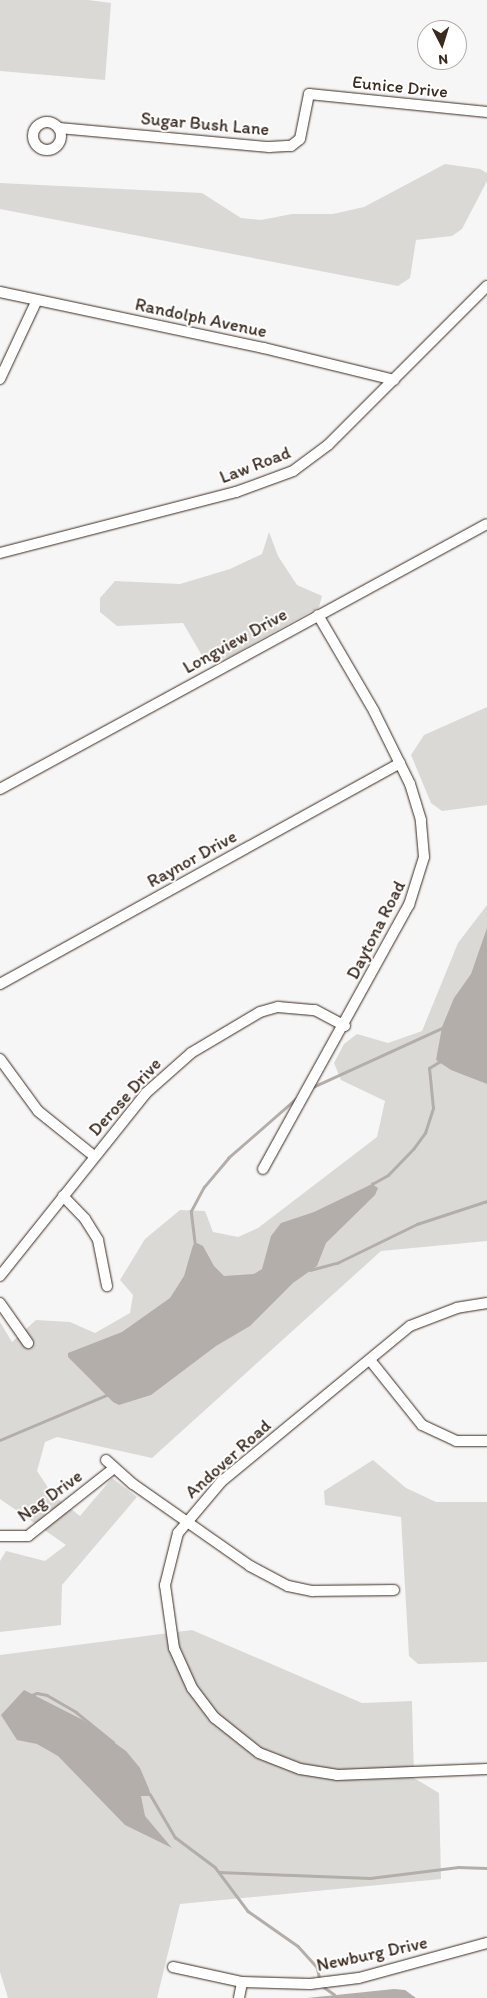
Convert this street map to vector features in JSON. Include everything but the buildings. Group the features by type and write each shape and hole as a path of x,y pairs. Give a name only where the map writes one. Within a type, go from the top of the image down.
{"street":[{"name":"Eunice Drive","path":"309,94 487,112"},
{"name":"Sugar Bush Lane","path":"59,128 269,147 290,146 300,139 309,94"},
{"name":"Law Road","path":"0,553 236,492 282,476 328,445 487,286"},
{"name":"Randolph Avenue","path":"0,292 264,348 394,380"},
{"path":"0,379 37,300"},
{"name":"Longview Drive","path":"0,789 487,524"},
{"name":"Daytona Road","path":"263,1169 344,1026 409,905 420,876 424,838 422,820 400,764 318,615"},
{"name":"Raynor Drive","path":"0,984 400,764"},
{"name":"Derose Drive","path":"0,1276 94,1156 166,1072 222,1033 260,1012 278,1007 303,1007 327,1015 344,1026"},
{"path":"0,1059 38,1111 94,1156"},
{"path":"63,1196 85,1219 98,1240 107,1286"},
{"path":"0,1303 28,1343"},
{"name":"Andover Road","path":"487,1303 457,1308 410,1326 221,1482 178,1533 166,1572 170,1630 192,1688 229,1731 276,1762 318,1773 355,1775 487,1769"},
{"path":"370,1360 422,1425 456,1441 487,1440"},
{"name":"Nag Drive","path":"0,1536 28,1536 110,1464 186,1522"},
{"path":"186,1522 250,1566 288,1586 312,1591 394,1590"},
{"name":"Newburg Drive","path":"172,1967 242,1982 335,1982 487,1943"},
{"path":"239,1998 242,1982"}],"shaded area":[{"path":"0,0 88,0 111,3 105,80 0,71"},
{"path":"445,164 480,169 487,173 487,181 462,229 452,236 416,240 410,278 398,286 0,209 0,183 202,193 241,218 261,220 292,214 333,214 364,207"},
{"path":"269,532 278,556 297,585 322,596 319,607 229,657 212,661 204,659 183,623 117,626 100,612 100,598 115,581 180,584 230,569 262,554"},
{"path":"487,707 487,805 442,811 431,803 411,755 424,735"},
{"path":"487,905 487,1241 381,1251 152,1458 57,1437 45,1442 37,1471 53,1495 80,1516 112,1478 137,1497 62,1585 61,1625 0,1632 0,1561 6,1551 45,1561 66,1545 0,1499 0,1322 12,1342 36,1320 70,1322 95,1333 130,1313 133,1295 120,1280 145,1239 180,1210 205,1211 213,1232 238,1237 258,1228 377,1137 385,1101 341,1080 334,1063 344,1044 357,1034 388,1043 422,1031 458,943"},
{"path":"487,928 487,1084 451,1070 436,1060 442,1027 454,998 471,974"},
{"path":"372,1184 378,1188 375,1195 326,1243 317,1266 293,1283 250,1326 216,1346 151,1395 119,1405 113,1402 68,1357 68,1353 122,1332 170,1298 184,1276 193,1245 197,1243 203,1246 214,1266 224,1276 254,1274 262,1269 271,1236 281,1223 314,1212"},
{"path":"373,1460 406,1488 436,1502 487,1502 487,1662 418,1664 409,1656 401,1517 325,1505 324,1491"},
{"path":"192,1630 362,1703 412,1701 414,1778 439,1793 441,1879 180,1904 157,1998 8,1998 0,1972 0,1655"},
{"path":"24,1690 83,1720 126,1751 140,1768 149,1789 151,1796 141,1796 145,1816 172,1848 125,1825 58,1756 37,1744 17,1740 1,1715"},
{"path":"394,1989 405,1990 416,1998 307,1998"}],"waterway":[{"path":"313,1087 444,1027"},
{"path":"372,1187 372,1184 388,1175 414,1148 425,1133 433,1108 429,1068 439,1062"},
{"path":"195,1246 191,1211 204,1187 228,1158 298,1097"},
{"path":"310,1270 337,1263 417,1224 487,1201"},
{"path":"0,1440 109,1394"},
{"path":"32,1695 37,1693 47,1695 76,1712 113,1742"},
{"path":"150,1794 175,1837 215,1867 248,1911 298,1946 317,1967 320,1980"},
{"path":"219,1872 370,1878 458,1867 487,1868"},
{"path":"321,1985 334,1994"}]}
